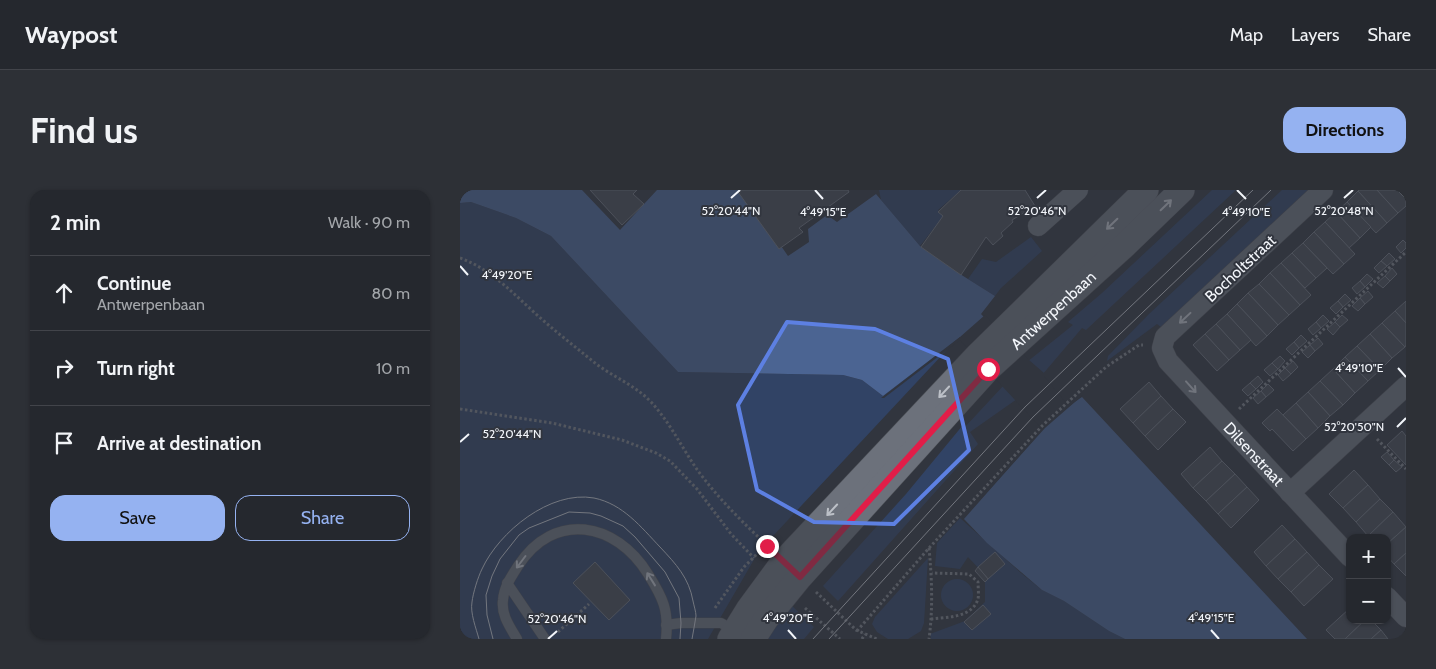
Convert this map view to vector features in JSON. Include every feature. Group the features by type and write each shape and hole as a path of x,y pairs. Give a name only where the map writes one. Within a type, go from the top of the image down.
{"street":[{"path":"1038,226 1078,190"},
{"name":"Antwerpenbaan","path":"739,637 748,610 780,573 1007,339 1146,190"},
{"name":"Antwerpenbaan","path":"1007,339 1124,245 1182,190"},
{"name":"Bocholtstraat","path":"1162,348 1165,337 1323,190"},
{"name":"Dilsenstraat","path":"1162,348 1168,361 1346,553"},
{"path":"1290,493 1406,386"},
{"path":"1391,601 1406,617"}],"lane":[{"path":"517,639 506,622 502,602 507,583 523,559 538,544 550,536 572,528 595,531 627,547 644,567 661,595 667,614 666,639"},
{"path":"507,583 546,639"},
{"path":"666,624 721,623 739,637"}],"path":[{"path":"1224,423 1406,252"},
{"path":"460,258 483,270 513,292 544,321 597,364 634,387 650,401 666,420 697,469 718,495 767,546 780,573"},
{"path":"857,631 929,548 1066,402 1106,366 1139,345 1162,348"},
{"path":"460,409 552,423 622,440 656,453 670,461 697,490 731,534 857,631 877,639"},
{"path":"1364,425 1406,469"},
{"path":"929,548 932,573 932,619 929,639"},
{"path":"932,573 969,574 978,582 978,598 973,608 962,615 932,619"},
{"path":"556,633 589,604"},
{"path":"862,639 865,634"}],"highlighted area":[{"path":"787,322 875,329 948,359 969,450 894,524 814,522 757,490 738,405"}],"shaded area":[{"path":"460,190 582,190 620,230 657,190 754,190 757,211 788,256 809,242 808,229 827,215 837,222 876,194 920,246 995,296 981,314 1027,362 1066,408 1082,397 1307,639 1125,639 1109,631 1064,601 1042,590 987,543 964,519 1045,427 960,337 883,396 862,380 843,375 678,372 551,236 516,218 471,202 460,203"},
{"path":"879,190 961,190 938,210 944,215 920,246 881,200"},
{"path":"1212,190 1236,190 1086,330 1082,328 1042,375 1027,362 1073,325 1068,322 1102,293"},
{"path":"1282,190 1308,190 1161,327 1157,324 1107,361 1108,356 1149,314"},
{"path":"471,202 516,218 551,236 678,372 843,375 862,380 883,396 958,338 759,551 708,639 460,639 460,203"},
{"path":"1031,237 1042,251 1001,288 995,296 968,279 982,259 996,262"},
{"path":"1004,385 1017,399 970,432 978,444 838,601 823,586 906,494 963,425 965,427"},
{"path":"960,518 1042,590 1064,601 1109,631 1125,639 931,639 930,634 965,621 985,602 985,575 968,557 960,569 935,566 937,543"},
{"path":"928,558 924,623 921,631 908,639 888,639 877,632 872,624 875,617"},
{"path":"957,579 963,580 968,584 972,589 972,601 968,606 963,610 957,611 951,610 946,606 942,601 941,595 942,589 946,584 951,580"},
{"path":"789,603 814,627 804,639 764,639"}],"pier":[{"path":"985,315 1044,373 1044,376 1067,404 1083,395 1045,428 962,520 1041,428 960,340 884,398 881,398 960,337"}],"building":[{"path":"590,190 637,190 633,194 644,204 622,225"},
{"path":"741,190 848,190 849,192 799,228 803,232 779,249 738,192"},
{"path":"961,190 1025,190 1035,206 1012,220 1013,222 1001,233 1003,236 993,245 986,237 961,275 921,247 943,216 938,212"},
{"path":"1359,190 1377,190 1398,213 1387,223"},
{"path":"1377,190 1397,190 1406,199 1406,206 1398,213"},
{"path":"1397,190 1406,190 1406,199"},
{"path":"1358,191 1387,223 1376,233 1347,202"},
{"path":"1347,202 1371,227 1360,238 1336,212"},
{"path":"1336,212 1360,238 1349,248 1325,222"},
{"path":"1325,222 1355,254 1344,264 1314,232"},
{"path":"1314,232 1344,264 1333,274 1303,243"},
{"path":"1403,240 1406,243 1406,248 1401,253 1396,247"},
{"path":"1303,243 1327,268 1316,278 1292,253"},
{"path":"1292,253 1316,278 1305,288 1281,263"},
{"path":"1389,253 1395,259 1387,266 1381,261"},
{"path":"1381,261 1387,266 1379,273 1374,268"},
{"path":"1281,263 1311,295 1300,305 1270,273"},
{"path":"1392,268 1397,274 1390,281 1385,276"},
{"path":"1270,273 1300,305 1289,315 1259,284"},
{"path":"1367,274 1373,279 1365,287 1360,281"},
{"path":"1385,276 1390,281 1383,288 1377,283"},
{"path":"1360,281 1365,287 1357,294 1352,288"},
{"path":"1259,284 1289,315 1278,325 1248,293"},
{"path":"1368,291 1373,297 1365,304 1360,298"},
{"path":"1248,293 1278,325 1267,336 1237,304"},
{"path":"1345,294 1351,300 1343,307 1338,301"},
{"path":"1360,298 1365,304 1358,311 1352,306"},
{"path":"1338,301 1343,307 1336,314 1330,308"},
{"path":"1406,301 1406,323 1395,311"},
{"path":"1237,304 1267,336 1256,346 1227,314"},
{"path":"1395,311 1406,323 1405,347 1382,323"},
{"path":"1227,314 1251,340 1240,350 1216,324"},
{"path":"1323,315 1329,321 1321,328 1316,322"},
{"path":"1342,315 1348,320 1340,327 1335,322"},
{"path":"1316,322 1321,328 1313,335 1308,329"},
{"path":"1335,322 1340,327 1333,335 1327,329"},
{"path":"1382,323 1405,347 1392,358 1370,334"},
{"path":"1216,324 1240,350 1229,360 1205,334"},
{"path":"1205,334 1229,360 1217,371 1193,345"},
{"path":"1370,334 1392,358 1380,370 1357,346"},
{"path":"1301,335 1307,341 1299,348 1294,342"},
{"path":"1318,338 1323,344 1315,351 1310,345"},
{"path":"1294,342 1299,348 1292,355 1286,349"},
{"path":"1310,345 1315,351 1308,358 1302,352"},
{"path":"1357,346 1380,370 1368,381 1345,357"},
{"path":"1280,356 1285,361 1278,369 1272,363"},
{"path":"1345,357 1368,381 1355,393 1333,369"},
{"path":"1293,361 1298,367 1291,374 1285,368"},
{"path":"1272,363 1278,369 1270,376 1264,370"},
{"path":"1285,368 1291,374 1283,381 1278,375"},
{"path":"1333,369 1355,393 1343,405 1320,381"},
{"path":"1258,376 1263,382 1256,389 1250,383"},
{"path":"1320,381 1343,405 1330,416 1308,392"},
{"path":"1149,382 1161,396 1133,423 1120,409"},
{"path":"1250,383 1256,389 1248,396 1242,390"},
{"path":"1268,384 1274,390 1266,397 1261,391"},
{"path":"1261,391 1266,397 1258,404 1253,398"},
{"path":"1308,392 1330,416 1318,428 1296,403"},
{"path":"1161,396 1173,409 1145,436 1133,423"},
{"path":"1296,403 1318,428 1306,439 1283,415"},
{"path":"1173,409 1186,422 1158,450 1145,436"},
{"path":"1277,409 1306,439 1293,451 1272,429 1270,431 1262,423"},
{"path":"1402,431 1406,436 1406,465 1387,445"},
{"path":"1210,447 1222,461 1193,488 1181,474"},
{"path":"1387,452 1394,460 1389,465 1381,457"},
{"path":"1394,460 1402,467 1396,472 1389,465"},
{"path":"1222,461 1235,474 1206,501 1193,488"},
{"path":"1354,470 1368,485 1343,508 1329,494"},
{"path":"1235,474 1247,487 1218,514 1206,501"},
{"path":"1368,485 1380,499 1356,522 1343,508"},
{"path":"1247,487 1259,500 1231,528 1218,514"},
{"path":"1380,499 1393,512 1370,534 1366,534 1356,522"},
{"path":"1393,512 1406,527 1391,540 1391,534 1370,534"},
{"path":"1282,525 1295,539 1266,566 1254,552"},
{"path":"1406,527 1406,553 1394,564 1391,561 1391,540"},
{"path":"1295,539 1307,552 1278,579 1266,566"},
{"path":"995,552 1005,564 988,579 978,567"},
{"path":"1307,552 1319,565 1291,592 1278,579"},
{"path":"1406,553 1406,576 1394,564"},
{"path":"595,562 630,600 609,620 573,583"},
{"path":"1319,565 1333,579 1304,606 1291,592"},
{"path":"978,567 988,579 985,582 975,571"},
{"path":"983,605 991,614 972,630 964,622"},
{"path":"1346,612 1346,624 1361,624 1345,639 1335,639 1326,630"},
{"path":"1361,624 1375,624 1381,630 1371,639 1345,639"},
{"path":"1381,630 1388,639 1371,639"}],"tram line":[{"path":"813,639 1025,407 1253,190"},
{"path":"829,639 1033,417 1271,190"},
{"path":"479,639 473,616 472,602 479,576 490,555 500,541 528,517 544,507 577,497 594,498 604,501 623,511 638,524 676,565 688,585 695,611 696,616 692,639"},
{"path":"493,639 487,615 486,595 500,559 519,535 529,528 569,512 590,513 601,516 623,526 635,537 665,572 679,598 680,639"}],"route":[{"path":"767,546 800,577 988,369"}]}
